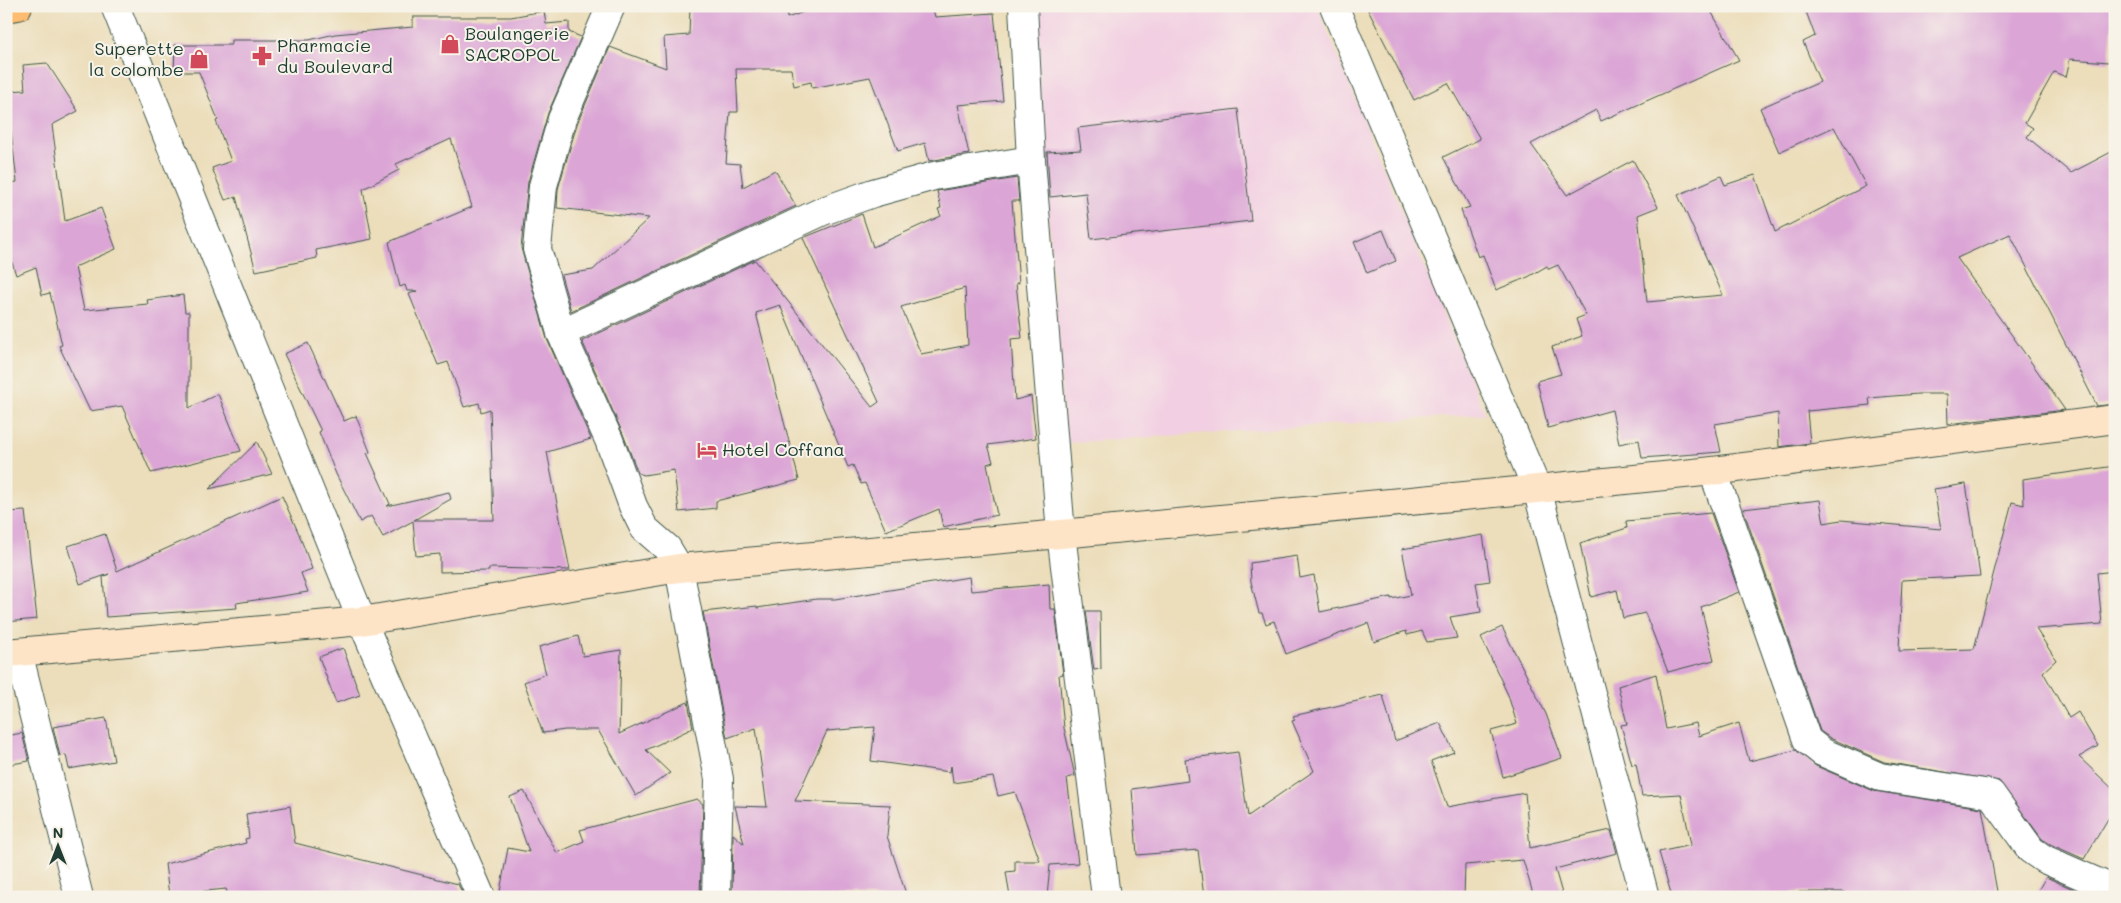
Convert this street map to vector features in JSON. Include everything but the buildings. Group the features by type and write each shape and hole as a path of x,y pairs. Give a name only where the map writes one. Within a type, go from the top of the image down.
{"main road":[{"path":"6,8 18,6"},
{"path":"12,653 362,621 678,568 1537,489 1713,470 2115,419"}],"street":[{"path":"115,6 362,621 482,897"},
{"path":"611,6 562,119 543,186 537,249 561,333 609,440 640,521 644,528 667,548 678,568 718,778 716,897"},
{"path":"1023,6 1031,160 1061,534 1106,897"},
{"path":"1334,6 1537,489 1645,897"},
{"path":"561,333 823,211 873,193 934,176 1031,160"},
{"path":"1713,470 1807,740 1822,752 1880,777 1992,794 2032,850 2044,859 2115,890"},
{"path":"12,653 79,897"}],"shaded area":[{"path":"1033,6 1317,6 1485,414 1065,443"}],"place":[{"name":"Boulangerie SACROPOL","path":"450,44"},
{"name":"Pharmacie du Boulevard","path":"262,56"},
{"name":"Superette la colombe","path":"199,59"},
{"name":"Hotel Coffana","path":"707,450"}]}
